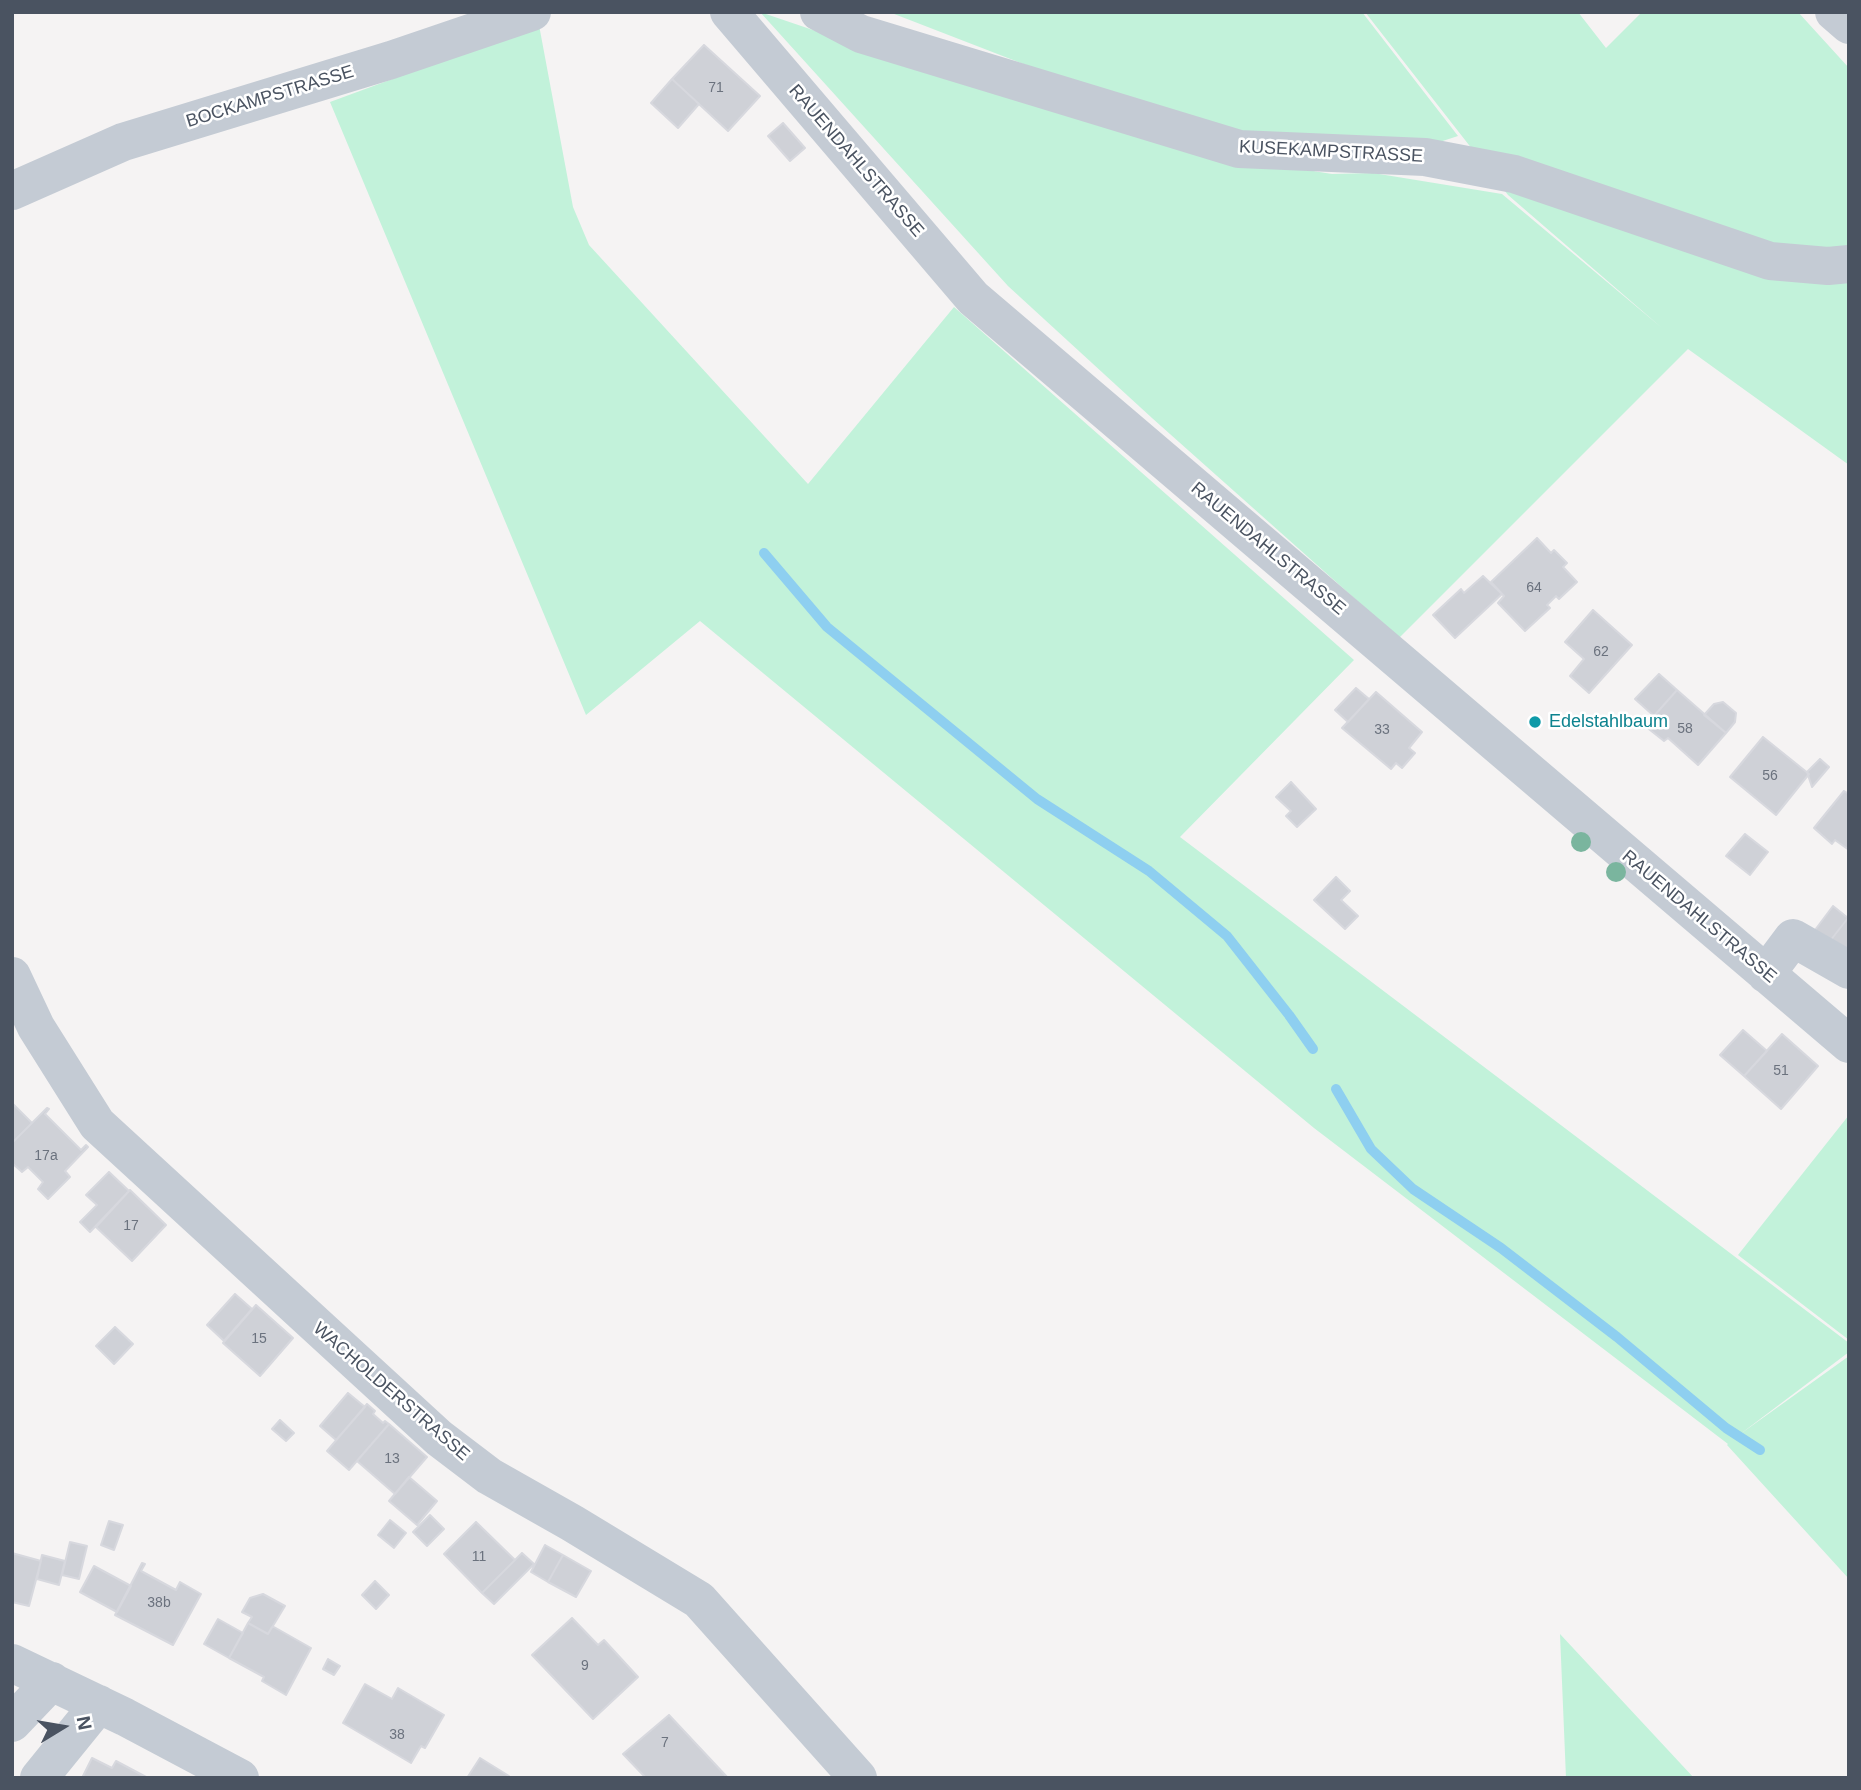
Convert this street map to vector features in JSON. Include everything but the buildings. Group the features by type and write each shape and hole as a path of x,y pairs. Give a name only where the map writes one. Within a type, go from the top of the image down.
{"street":[{"name":"BOCKAMPSTRASSE","path":"12,191 122,142 391,60 532,12"},
{"name":"RAUENDAHLSTRASSE","path":"729,12 974,298 1849,1044"},
{"name":"KUSEKAMPSTRASSE","path":"819,12 861,34 1240,149 1425,157 1514,174 1770,261 1828,266 1849,264"},
{"path":"1834,12 1849,25"},
{"path":"1766,974 1793,938 1849,970"},
{"name":"WACHOLDERSTRASSE","path":"12,976 36,1027 97,1124 439,1438 489,1476 699,1601 858,1778"},
{"path":"12,1663 99,1704 240,1778"},
{"path":"12,1723 52,1681"},
{"path":"39,1778 99,1704"}],"green space":[{"path":"760,12 972,84 1187,151 1332,174 1373,173 1502,194 1662,328 1508,195 1365,12 1578,12 1606,48 1642,12 1798,12 1849,68 1849,465 1688,349 1399,638 1008,286"},
{"path":"889,12 1362,12 1458,136 1415,150 1251,140 1026,65"},
{"path":"539,25 573,207 589,245 808,484 954,307 1354,660 1180,837 1849,1343 1849,1352 1739,1435 1849,1356 1849,1579 1728,1444 1314,1128 700,621 586,715 330,102"},
{"path":"1849,1115 1849,1340 1738,1255"},
{"path":"1560,1634 1694,1778 1566,1778"}],"waterway":[{"path":"764,553 827,627 1037,799 1149,871 1227,936 1313,1049"},
{"path":"1336,1089 1371,1149 1413,1189 1501,1248 1617,1337 1726,1428 1760,1450"}],"place":[{"name":"Edelstahlbaum","path":"1535,722"}]}
